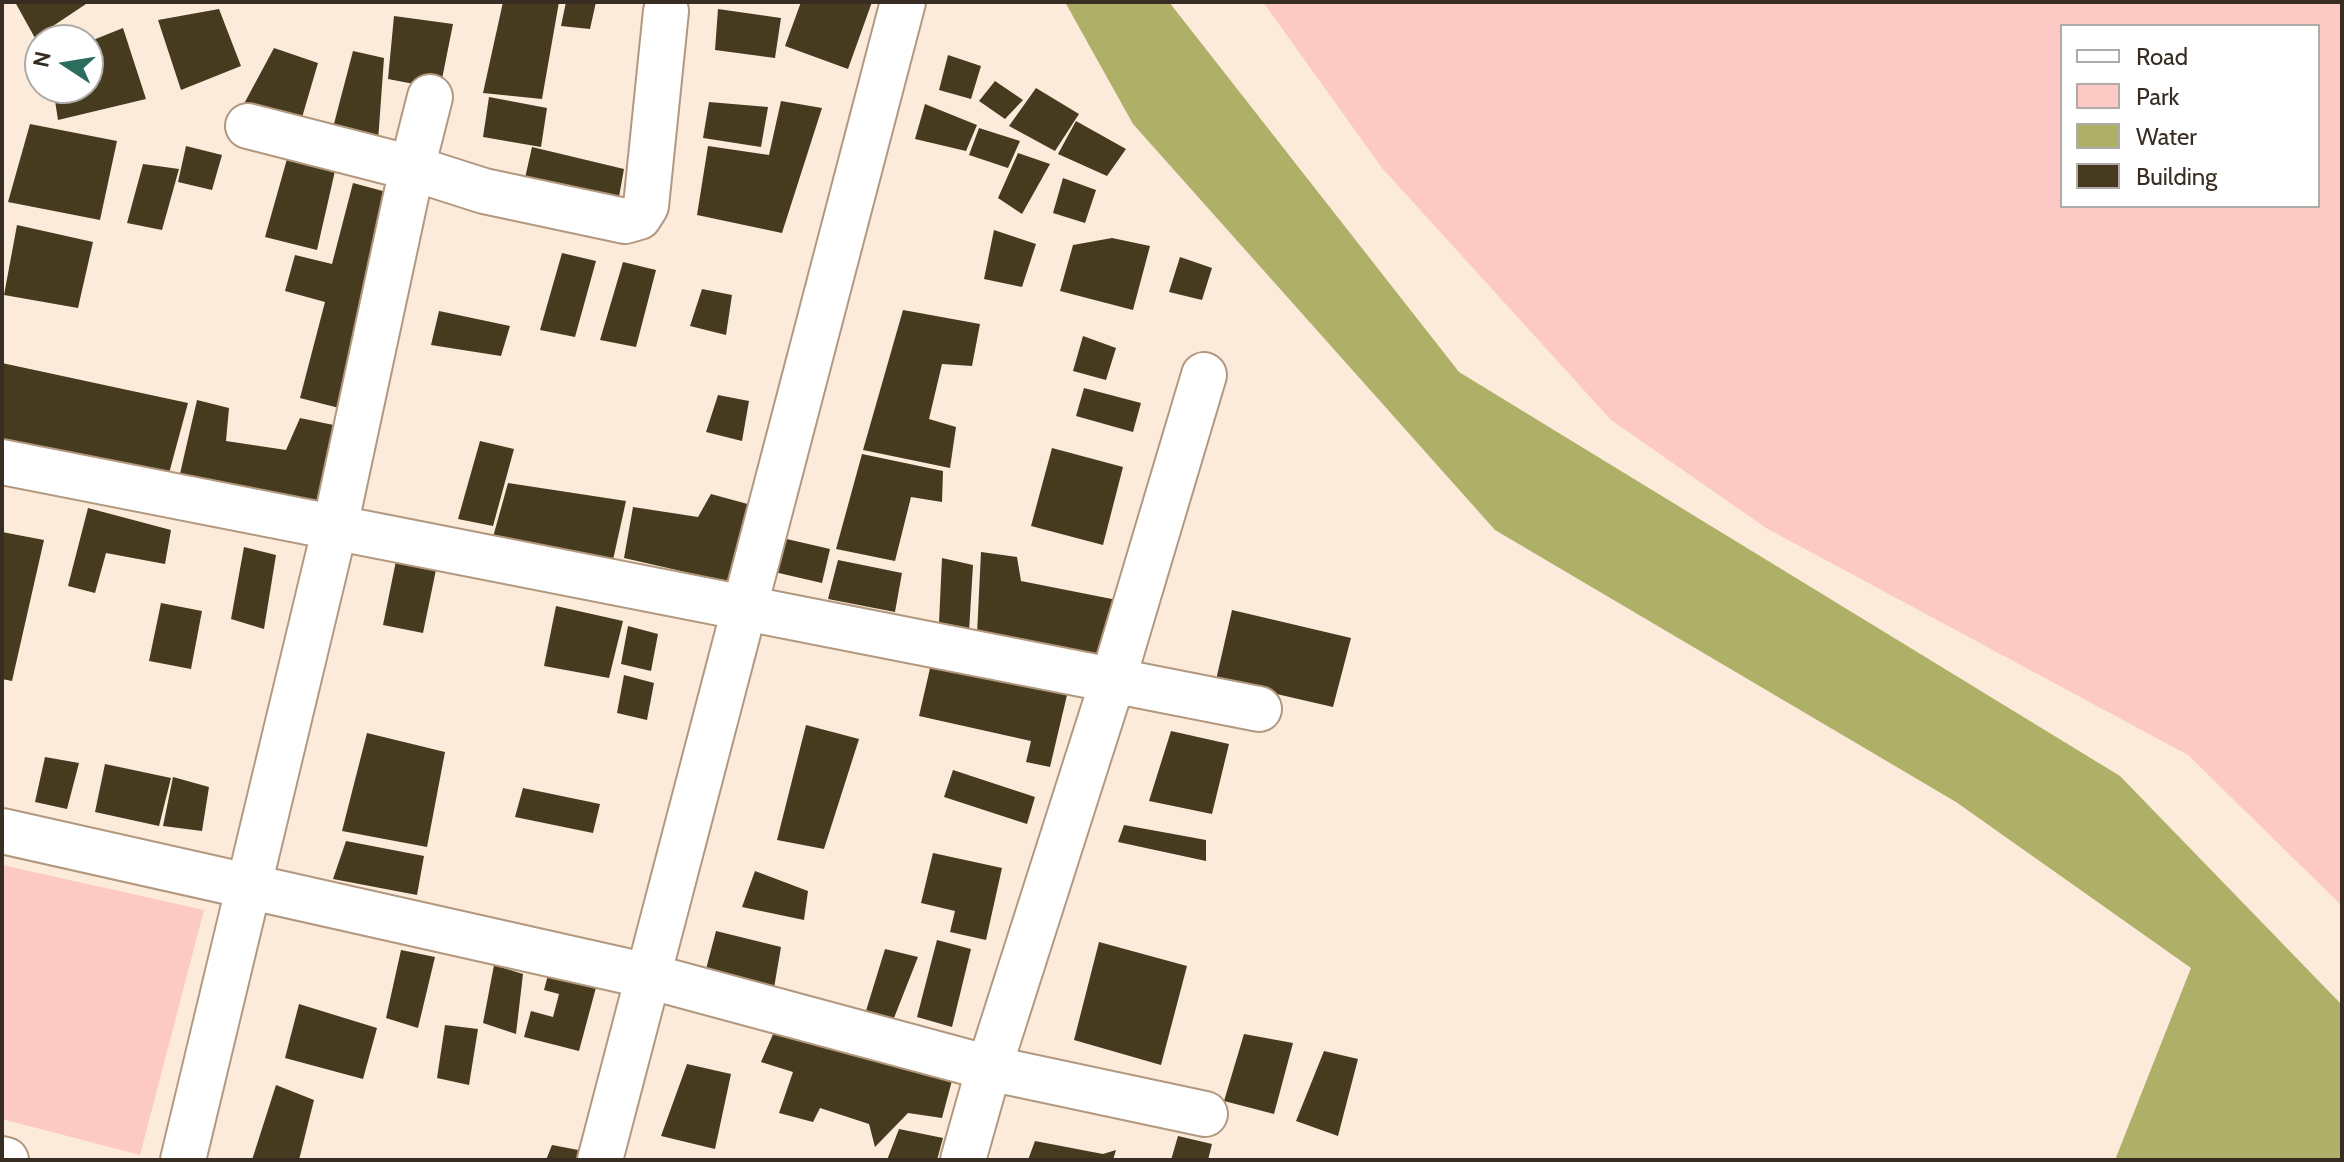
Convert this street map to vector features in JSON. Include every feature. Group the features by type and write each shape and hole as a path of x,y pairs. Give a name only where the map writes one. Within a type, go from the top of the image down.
{"street":[{"path":"600,1160 903,2"},
{"path":"248,126 412,168 500,195 625,221 639,217 646,206 666,11"},
{"path":"183,1160 335,527 430,97"},
{"path":"963,1160 989,1068 1113,680 1204,375"},
{"path":"2,462 1259,709"},
{"path":"2,831 648,976 989,1068 1205,1114"}],"green space":[{"path":"1263,2 2342,2 2342,906 2188,755 1766,528 1611,420 1382,168"},
{"path":"2,865 204,910 140,1155 2,1119"}],"water":[{"path":"1065,2 1169,2 1459,372 2120,776 2342,1005 2342,1160 2115,1160 2191,968 1956,802 1495,530 1133,124"}],"building":[{"path":"15,2 89,2 56,24 27,24"},
{"path":"503,2 559,2 542,99 483,93"},
{"path":"566,2 596,2 590,29 561,26"},
{"path":"801,2 872,2 848,69 785,46"},
{"path":"219,9 241,66 181,90 158,20"},
{"path":"718,9 781,18 775,58 715,50"},
{"path":"394,16 453,24 440,89 388,79"},
{"path":"123,28 146,99 58,120 56,104 104,104 104,36"},
{"path":"274,48 318,63 296,138 239,113"},
{"path":"353,51 384,58 377,155 330,139"},
{"path":"948,55 981,66 971,99 939,90"},
{"path":"995,81 1023,100 1005,119 979,101"},
{"path":"1036,88 1079,114 1055,151 1009,126"},
{"path":"489,97 547,108 541,147 483,137"},
{"path":"781,101 822,108 782,233 697,215 708,146 769,155"},
{"path":"709,102 768,107 761,147 703,138"},
{"path":"925,104 977,125 966,151 915,139"},
{"path":"1076,121 1126,149 1107,176 1058,154"},
{"path":"30,124 117,141 100,220 8,202"},
{"path":"979,128 1020,141 1008,168 969,155"},
{"path":"186,146 222,155 212,190 178,182"},
{"path":"532,147 624,169 617,208 523,187"},
{"path":"1018,153 1050,164 1022,214 998,198"},
{"path":"287,159 335,171 317,250 265,237"},
{"path":"143,164 179,169 162,230 127,223"},
{"path":"1063,178 1096,190 1085,223 1053,213"},
{"path":"353,183 394,194 339,408 300,398 325,302 285,291 295,255 332,264"},
{"path":"17,225 93,242 78,308 4,295"},
{"path":"994,230 1036,244 1022,287 984,279"},
{"path":"1112,238 1150,246 1133,310 1060,291 1073,245"},
{"path":"562,253 596,261 575,337 540,330"},
{"path":"1180,257 1212,268 1202,300 1169,292"},
{"path":"623,262 656,270 636,347 600,340"},
{"path":"702,289 732,295 726,335 690,326"},
{"path":"903,310 980,324 972,366 942,364 929,419 956,427 950,468 863,450"},
{"path":"439,311 510,326 501,356 431,345"},
{"path":"1083,336 1116,348 1106,380 1073,371"},
{"path":"2,363 188,403 168,477 2,444"},
{"path":"1084,388 1141,403 1133,432 1076,416"},
{"path":"718,395 749,401 742,441 706,432"},
{"path":"197,400 229,408 226,441 286,450 300,418 343,427 323,509 179,478"},
{"path":"480,441 514,449 493,526 458,519"},
{"path":"1052,448 1123,467 1103,545 1031,526"},
{"path":"862,454 943,471 942,502 911,497 895,561 836,549"},
{"path":"508,483 626,501 613,560 493,537"},
{"path":"711,494 755,506 729,582 624,558 633,507 698,517"},
{"path":"88,508 171,530 165,564 106,553 95,593 68,586"},
{"path":"2,532 44,540 12,681 2,679"},
{"path":"778,537 830,549 822,583 770,571"},
{"path":"244,547 276,555 264,629 231,619"},
{"path":"398,551 438,560 423,633 383,625"},
{"path":"981,552 1017,557 1021,581 1122,601 1114,663 977,634"},
{"path":"942,558 973,565 969,632 939,623"},
{"path":"838,560 902,573 895,612 828,599"},
{"path":"161,603 202,611 191,669 149,661"},
{"path":"556,606 623,621 609,678 544,666"},
{"path":"1232,610 1351,638 1333,707 1216,680"},
{"path":"628,626 658,634 651,671 621,664"},
{"path":"931,664 1067,695 1050,767 1026,762 1031,741 919,716"},
{"path":"624,675 654,683 647,720 617,713"},
{"path":"806,725 859,739 824,849 777,840"},
{"path":"1171,731 1229,744 1212,814 1149,801"},
{"path":"367,733 445,752 427,847 342,831"},
{"path":"45,757 79,763 67,809 35,802"},
{"path":"105,764 171,778 159,826 95,812"},
{"path":"953,770 1035,797 1027,824 944,797"},
{"path":"173,777 209,787 202,831 163,826"},
{"path":"523,788 600,804 593,833 515,817"},
{"path":"1124,825 1206,840 1206,861 1118,842"},
{"path":"346,841 424,856 417,895 333,879"},
{"path":"933,853 1002,868 986,940 950,932 955,911 921,903"},
{"path":"755,871 808,891 804,920 742,907"},
{"path":"716,931 781,947 774,988 705,973"},
{"path":"937,940 971,949 952,1027 917,1017"},
{"path":"1099,942 1187,966 1161,1065 1074,1040"},
{"path":"885,949 918,957 892,1023 865,1014"},
{"path":"401,950 435,957 418,1028 386,1018"},
{"path":"494,965 523,974 516,1034 483,1023"},
{"path":"550,967 598,980 579,1051 524,1037 531,1011 553,1017 559,994 544,990"},
{"path":"299,1004 377,1028 363,1079 285,1058"},
{"path":"445,1025 478,1029 469,1085 437,1078"},
{"path":"777,1025 954,1073 942,1118 908,1113 875,1147 869,1124 820,1108 813,1122 779,1113 793,1072 761,1062"},
{"path":"1244,1034 1293,1043 1274,1114 1224,1101"},
{"path":"1324,1051 1358,1059 1338,1136 1296,1121"},
{"path":"687,1064 731,1074 715,1149 661,1136"},
{"path":"276,1085 314,1100 299,1160 252,1160"},
{"path":"899,1129 943,1138 937,1160 887,1160"},
{"path":"1178,1136 1212,1144 1208,1160 1171,1160"},
{"path":"1035,1141 1103,1154 1116,1150 1113,1160 1028,1160"},
{"path":"552,1145 594,1153 593,1160 546,1160"}]}
